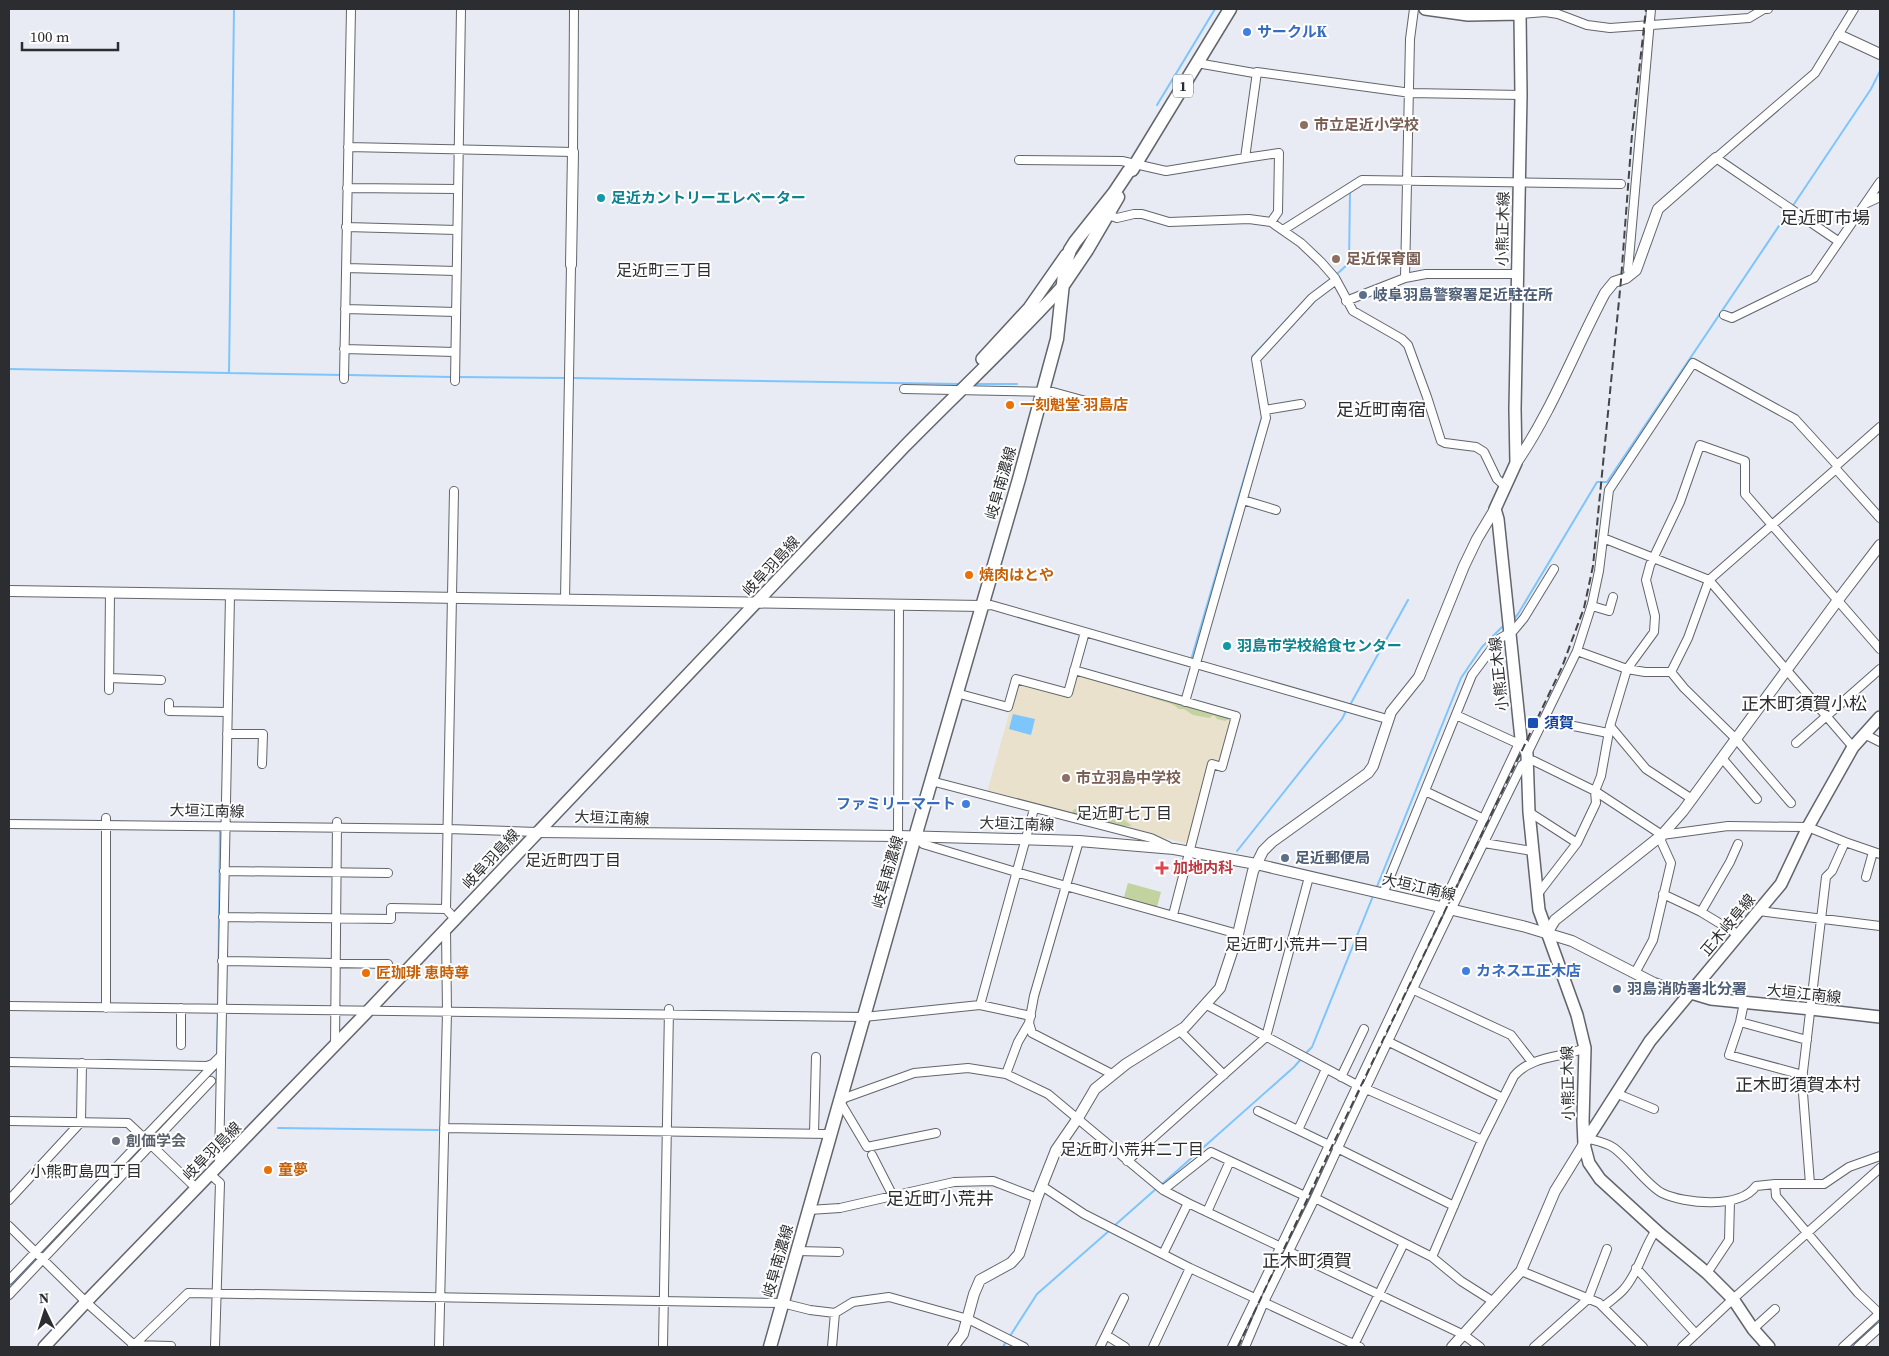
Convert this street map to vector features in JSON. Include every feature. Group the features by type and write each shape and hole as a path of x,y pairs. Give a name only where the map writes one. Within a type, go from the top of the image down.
{"main road":[{"name":"岐阜南濃線","path":"1061,288 1108,216 1135,164 1230,9"},
{"path":"1424,9 1468,15 1506,12 1520,14"},
{"name":"小熊正木線","path":"1520,14 1521,95 1515,401 1516,463 1495,509 1498,519 1520,742 1528,758 1529,812 1539,910 1577,1015 1585,1048 1589,1163 1600,1179 1707,1273 1733,1299 1753,1329 1769,1347"},
{"name":"岐阜南濃線","path":"770,1347 1057,339 1061,288 1065,265 1070,250 1135,164"},
{"name":"岐阜羽島線","path":"959,390 967,375 1029,308 1070,250"},
{"name":"岐阜羽島線","path":"44,1347 456,920 537,832 959,390 1027,326 1061,288"},
{"name":"正木岐阜線","path":"1587,1142 1650,1041 1781,884 1808,827 1853,747 1880,717"},
{"name":"大垣江南線","path":"1691,993 1711,999 1811,1008 1880,1017"}],"street":[{"path":"344,379 351,9"},
{"path":"455,381 461,9"},
{"path":"565,600 574,9"},
{"path":"1404,278 1408,92 1410,39 1414,9"},
{"path":"1630,275 1628,270 1651,9"},
{"path":"1520,14 1545,12 1558,14 1601,28 1749,18 1764,9 1768,9"},
{"path":"1516,463 1524,452 1549,405 1605,293 1614,282 1634,273 1639,265 1658,209 1815,73 1854,9"},
{"path":"1839,35 1880,54"},
{"path":"1197,63 1254,73 1408,92 1521,95"},
{"path":"1245,158 1257,72"},
{"path":"348,147 573,152"},
{"path":"1019,160 1122,161 1166,171 1279,153 1278,212 1271,222"},
{"path":"1716,158 1778,202 1838,241"},
{"path":"1283,230 1362,180 1621,184"},
{"path":"1724,315 1732,318 1814,278 1880,182"},
{"path":"347,188 458,189"},
{"path":"1865,204 1880,196"},
{"path":"1108,216 1117,218 1142,214 1169,222 1249,219 1271,222 1283,230 1311,252 1336,280 1353,311 1402,339 1408,345 1428,397 1441,441 1476,447 1484,452 1497,479 1505,486"},
{"path":"346,227 457,230"},
{"path":"346,268 456,271"},
{"path":"1346,301 1404,278 1426,274 1517,274"},
{"path":"1185,702 1266,418 1256,359 1312,298 1336,280"},
{"path":"345,308 456,312"},
{"path":"344,349 455,352"},
{"path":"1244,1347 1337,1148 1361,1087 1447,909 1484,843 1522,765 1528,758 1576,651 1592,606 1599,571 1609,490 1693,363 1795,419 1880,518"},
{"path":"904,389 1053,392 1093,403"},
{"path":"1265,410 1301,404"},
{"path":"1671,672 1688,638 1709,580 1880,427"},
{"path":"1537,896 1577,843 1596,803 1595,791 1601,776 1609,729 1627,669 1654,632 1654,616 1646,580 1652,557 1664,538 1680,502 1700,444 1745,461 1745,494 1880,649"},
{"path":"446,910 454,491"},
{"path":"1242,500 1276,510"},
{"path":"953,1347 963,1334 974,1294 980,1280 1011,1263 1019,1254 1037,1198 1056,1150 1095,1089 1112,1074 1180,1031 1220,988 1238,934 1256,864 1264,851 1272,842 1368,773 1373,766 1387,719 1419,677 1464,566 1495,509"},
{"path":"1603,538 1709,580 1853,747"},
{"path":"1547,933 1555,920 1662,835 1692,799 1838,600 1880,546"},
{"path":"1383,894 1472,675 1509,626 1514,630 1524,618 1554,570"},
{"path":"9,591 991,605 1387,719"},
{"path":"109,690 110,592"},
{"path":"215,1347 220,1183 215,1170 218,1061 222,1009 230,594"},
{"path":"1592,606 1608,611 1613,597"},
{"path":"898,836 899,604"},
{"path":"956,693 1008,707 1016,679 1068,693 1085,632"},
{"path":"1576,651 1627,669 1645,672 1671,672"},
{"path":"1796,743 1880,669"},
{"path":"1074,670 1236,716 1222,767 1212,764 1173,915"},
{"path":"1671,672 1684,688 1736,739 1791,803"},
{"path":"109,678 161,680"},
{"path":"169,703 169,711 227,712"},
{"path":"1232,1347 1329,1145 1387,1041 1412,989 1484,818 1520,742 1456,715"},
{"path":"1544,720 1609,729 1646,769 1692,799"},
{"path":"227,734 263,734 262,764"},
{"path":"1864,734 1880,742"},
{"path":"1528,758 1595,791 1662,835 1728,826 1808,827 1876,853 1866,877"},
{"path":"1722,758 1757,799"},
{"path":"931,781 1151,838 1174,850"},
{"path":"1425,791 1484,818"},
{"path":"980,1005 1034,809"},
{"path":"1529,812 1577,843"},
{"path":"106,822 106,1008"},
{"name":"大垣江南線","path":"9,824 106,822 448,827 537,832 916,836 1079,841 1174,850 1256,864 1547,933 1572,941 1654,983 1673,990 1691,993"},
{"path":"335,1046 337,826"},
{"path":"1635,973 1653,940 1671,863 1661,841 1662,835"},
{"path":"916,836 923,844 1238,934"},
{"path":"1006,1074 1018,1042 1030,1019 1034,996 1079,841"},
{"path":"1810,1184 1803,1074 1826,877 1832,871 1845,842"},
{"path":"1484,843 1532,851"},
{"path":"1701,912 1730,862 1738,844"},
{"path":"224,871 388,873"},
{"path":"1127,1161 1266,1037 1309,877"},
{"path":"1664,894 1701,912 1740,935"},
{"path":"223,917 391,919 391,908 446,910 456,920"},
{"path":"1759,911 1880,926"},
{"path":"439,1347 446,930"},
{"path":"222,961 388,964"},
{"path":"1412,989 1511,1035 1532,1062"},
{"path":"1744,1003 1729,1055 1803,1074"},
{"path":"1205,1004 1361,1087 1482,1140"},
{"path":"9,1006 335,1011 446,1010 864,1017 980,1005 1030,1019"},
{"path":"181,1008 181,1045"},
{"path":"663,1347 669,1013"},
{"path":"1030,1019 1032,1033 1112,1074"},
{"path":"1740,1022 1807,1040"},
{"path":"1341,1077 1364,1029"},
{"path":"1180,1031 1224,1075"},
{"path":"1387,1041 1503,1098"},
{"path":"1432,1257 1482,1140 1514,1076 1532,1062 1585,1048"},
{"path":"814,1133 816,1057"},
{"path":"9,1062 207,1066 218,1061"},
{"path":"9,1280 218,1061"},
{"path":"9,1200 81,1122 82,1063"},
{"path":"936,1133 867,1147 839,1100 914,1073 968,1068 1006,1074 1048,1094 1163,1190 1281,1247"},
{"path":"1298,1130 1326,1069"},
{"path":"9,1295 152,1146 211,1081"},
{"path":"1618,1094 1654,1109"},
{"path":"1258,1111 1329,1145"},
{"path":"9,1121 128,1123 196,1188"},
{"path":"444,1128 830,1134"},
{"path":"1452,1347 1521,1271 1555,1191 1587,1142 1613,1147 1661,1192 1683,1200 1700,1203 1730,1201 1751,1193 1756,1186 1824,1184 1849,1167 1880,1156"},
{"path":"1337,1148 1454,1206"},
{"path":"1163,1190 1211,1152 1306,1196"},
{"path":"872,1155 893,1196"},
{"path":"1207,1212 1230,1161"},
{"path":"1682,1347 1880,1168"},
{"path":"809,1210 840,1208 954,1182 993,1181 1037,1198"},
{"path":"1775,1184 1776,1196 1858,1293 1880,1313 1843,1347"},
{"path":"1042,1186 1084,1214 1190,1268 1356,1346 1378,1294 1404,1243"},
{"path":"1314,1198 1432,1257 1461,1281 1494,1302"},
{"path":"1707,1273 1729,1240 1730,1201"},
{"path":"1163,1254 1188,1202"},
{"path":"9,1226 133,1346 171,1346"},
{"path":"1603,1307 1624,1290 1647,1243 1656,1230"},
{"path":"1534,1347 1588,1299 1607,1249"},
{"path":"797,1251 839,1252"},
{"path":"1292,1253 1464,1335 1480,1347"},
{"path":"1153,1347 1190,1268"},
{"path":"1636,1268 1696,1334"},
{"path":"1521,1271 1603,1307 1643,1347"},
{"path":"133,1346 188,1293 782,1303 810,1310 835,1313 854,1302 889,1297 968,1319 1024,1347"},
{"path":"1100,1347 1124,1298"},
{"path":"1753,1329 1775,1308"},
{"path":"832,1347 835,1313"},
{"path":"1858,1347 1880,1327"},
{"path":"1106,1335 1126,1347"}],"shaded area":[{"path":"1078,675 1234,717 1221,763 1210,760 1188,844 987,792 1018,682 1072,696"}],"green space":[{"path":"1153,695 1229,714 1230,719 1225,721 1217,719 1214,715 1209,718 1193,715 1184,709 1179,709 1172,704 1150,697"},
{"path":"1080,807 1086,808 1092,814 1102,815 1107,818 1119,816 1132,826 1114,826 1105,821 1095,820 1087,816 1081,818 1072,814 1073,810"},
{"path":"1128,883 1161,892 1157,907 1124,897"}],"water":[{"path":"1013,714 1035,719 1031,735 1009,729"}],"waterway":[{"path":"229,373 234,9"},
{"path":"1157,105 1215,9"},
{"path":"1792,207 1871,89 1880,71"},
{"path":"1337,274 1349,263 1350,191 1352,191"},
{"path":"1513,620 1597,482 1607,482 1789,211"},
{"path":"1319,288 1331,279"},
{"path":"1253,360 1252,357 1294,312"},
{"path":"9,369 343,375"},
{"path":"347,375 452,377"},
{"path":"457,377 567,378"},
{"path":"572,378 960,384"},
{"path":"1191,660 1262,417 1256,380"},
{"path":"975,384 1017,384"},
{"path":"1350,705 1408,600"},
{"path":"1376,889 1461,678 1482,647 1505,624"},
{"path":"1237,851 1342,719 1347,709"},
{"path":"9,820 104,821"},
{"path":"109,821 126,822"},
{"path":"218,1006 220,828"},
{"path":"1305,1054 1312,1047 1373,896"},
{"path":"217,1056 218,1011"},
{"path":"1161,1185 1302,1058"},
{"path":"150,1139 217,1068"},
{"path":"225,1126 233,1127"},
{"path":"278,1128 438,1130"},
{"path":"41,1253 146,1142"},
{"path":"1114,1226 1157,1188"},
{"path":"1010,1336 1037,1294 1110,1230"},
{"path":"9,1288 38,1257"},
{"path":"1850,1347 1880,1321"},
{"path":"1003,1347 1007,1340"}],"railway":[{"path":"1238,1347 1334,1142 1562,667 1584,608 1593,566 1621,280 1632,134 1646,9"}],"place":[{"name":"サークルK","path":"1247,32"},
{"name":"市立足近小学校","path":"1304,125"},
{"name":"足近カントリーエレベーター","path":"601,198"},
{"name":"足近保育園","path":"1336,259"},
{"name":"岐阜羽島警察署足近駐在所","path":"1363,295"},
{"name":"一刻魁堂 羽島店","path":"1010,405"},
{"name":"焼肉はとや","path":"969,575"},
{"name":"羽島市学校給食センター","path":"1227,646"},
{"name":"須賀","path":"1533,723"},
{"name":"市立羽島中学校","path":"1066,778"},
{"name":"ファミリーマート","path":"966,804"},
{"name":"足近郵便局","path":"1285,858"},
{"name":"加地内科","path":"1162,868"},
{"name":"カネスエ正木店","path":"1466,971"},
{"name":"匠珈琲 恵時尊","path":"366,973"},
{"name":"羽島消防署北分署","path":"1617,989"},
{"name":"創価学会","path":"116,1141"},
{"name":"童夢","path":"268,1170"}],"district":[{"name":"足近町市場","path":"1825,218"},
{"name":"足近町三丁目","path":"664,270"},
{"name":"足近町南宿","path":"1381,410"},
{"name":"正木町須賀小松","path":"1804,704"},
{"name":"足近町七丁目","path":"1124,813"},
{"name":"足近町四丁目","path":"573,860"},
{"name":"足近町小荒井一丁目","path":"1297,944"},
{"name":"正木町須賀本村","path":"1798,1085"},
{"name":"足近町小荒井二丁目","path":"1132,1149"},
{"name":"小熊町島四丁目","path":"86,1171"},
{"name":"足近町小荒井","path":"940,1199"},
{"name":"正木町須賀","path":"1307,1261"}]}
